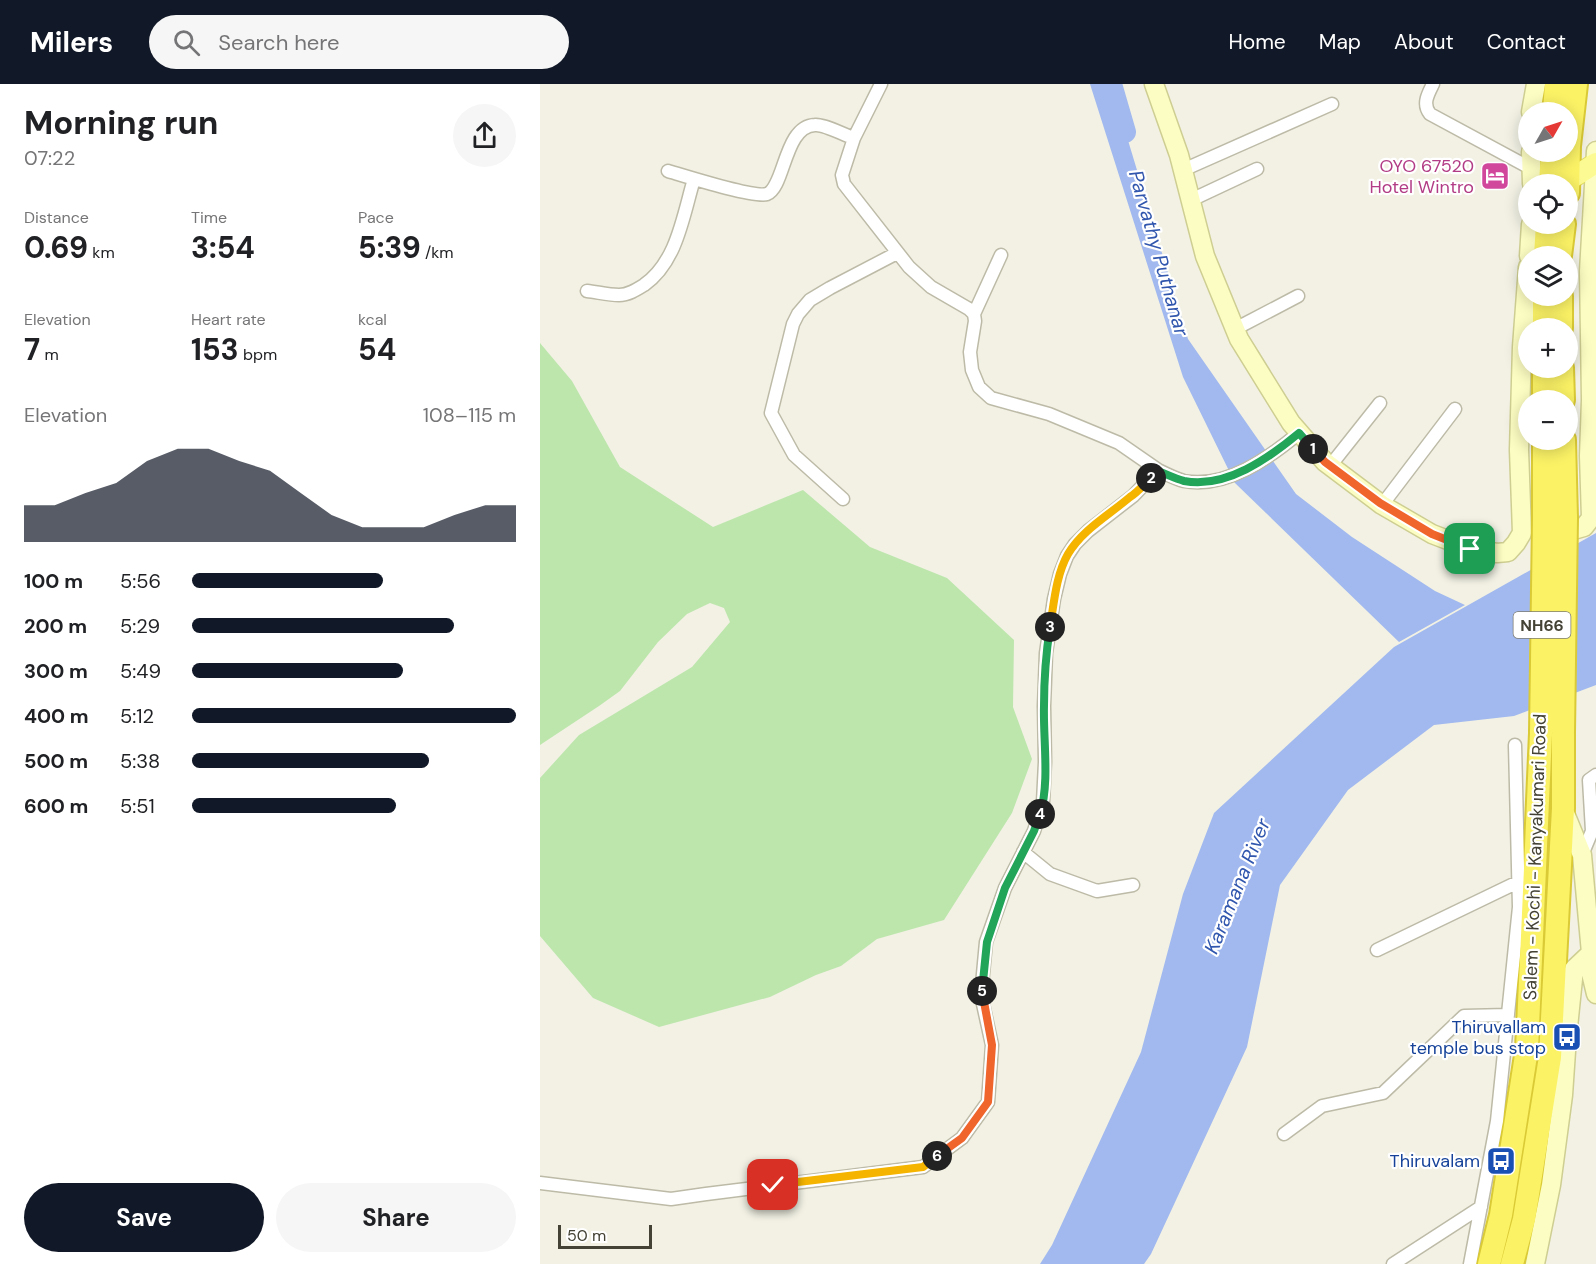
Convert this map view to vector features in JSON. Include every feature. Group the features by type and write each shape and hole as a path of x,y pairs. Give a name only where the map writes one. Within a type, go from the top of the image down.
{"highway":[{"path":"1555,102 1556,84"},
{"path":"1564,174 1576,84"},
{"name":"NH66","path":"1545,450 1555,518"},
{"name":"NH66","path":"1555,518 1563,450"},
{"name":"Salem - Kochi - Kanyakumari Road","path":"1489,1264 1501,1215 1527,1049 1552,733 1555,518"},
{"name":"Salem - Kochi - Kanyakumari Road","path":"1512,1264 1524,1219 1550,1057 1563,808 1552,733"}],"main road":[{"path":"1577,174 1596,159"}],"street":[{"path":"881,84 854,138 842,175 844,184 909,267 930,287 974,314"},
{"path":"1154,84 1183,170 1205,256 1239,339 1290,423 1330,466 1382,505 1432,534 1470,549 1497,553 1508,552 1521,533 1519,450 1525,306"},
{"path":"1433,84 1426,103 1426,109 1430,114 1532,168"},
{"path":"1533,102 1536,84"},
{"path":"1183,170 1332,104"},
{"path":"668,171 732,189 768,194 774,189 798,133 807,126 817,124 854,138"},
{"path":"1521,533 1577,529 1584,527 1591,518 1589,271 1596,159"},
{"path":"1191,200 1257,169"},
{"path":"586,291 620,295 635,291 651,280 665,264 673,249 694,179"},
{"path":"843,499 794,455 771,413 793,324 798,314 810,300 897,253"},
{"path":"1001,255 974,314 970,352 972,370 979,387 991,398 1049,414 1119,443 1158,471 1184,481 1207,481 1226,477 1253,466 1276,452 1299,433"},
{"path":"1235,329 1298,296"},
{"path":"1330,466 1380,404"},
{"path":"1382,505 1455,409"},
{"path":"540,1183 671,1199 923,1167 962,1138 988,1102 992,1045 981,994 987,942 1005,888 1034,831 1043,802 1046,653 1060,574 1075,544 1133,496 1158,471"},
{"path":"1470,1264 1497,1121 1519,907 1515,745"},
{"path":"1582,855 1592,831 1589,780 1596,775"},
{"path":"1563,808 1582,855 1591,953 1590,969 1596,994"},
{"path":"1023,852 1050,874 1097,891 1133,885"},
{"path":"1377,950 1518,882"},
{"path":"1535,1264 1551,1185 1563,1095 1574,969 1591,953"},
{"path":"1284,1134 1322,1106 1383,1093 1464,1016 1508,1015"},
{"path":"1393,1264 1481,1207"}],"green space":[{"path":"540,343 572,381 620,467 713,527 803,490 870,547 947,578 1014,640 1013,707 1032,759 1012,813 944,920 877,939 841,966 770,997 659,1027 593,998 540,936 540,778 579,735 692,667 730,622 724,608 710,603 687,614 658,642 620,691 540,745"}],"water":[{"path":"1090,84 1111,84 1188,339 1296,494 1352,537 1435,591 1465,605 1399,642 1235,483 1183,377"},
{"name":"Karamana River","path":"1596,533 1596,685 1514,716 1434,725 1348,790 1280,885 1247,1047 1151,1254 1144,1264 1040,1264 1052,1245 1141,1052 1183,894 1214,813 1394,647"}],"waterway":[{"name":"Parvathy Puthanar","path":"1111,84 1125,132"}],"place":[{"name":"OYO 67520 Hotel Wintro","path":"1495,176"},
{"name":"Thiruvallam temple bus stop","path":"1567,1037"},
{"name":"Thiruvalam","path":"1501,1161"}],"route":[{"path":"773,1185 923,1167 962,1138 988,1102 992,1045 981,994 987,942 1005,888 1034,831 1043,802 1046,653 1054,599 1067,556 1088,531 1133,496 1158,471 1184,481 1207,481 1226,477 1253,466 1276,452 1299,433 1325,462 1380,503 1432,534 1470,549"}]}
